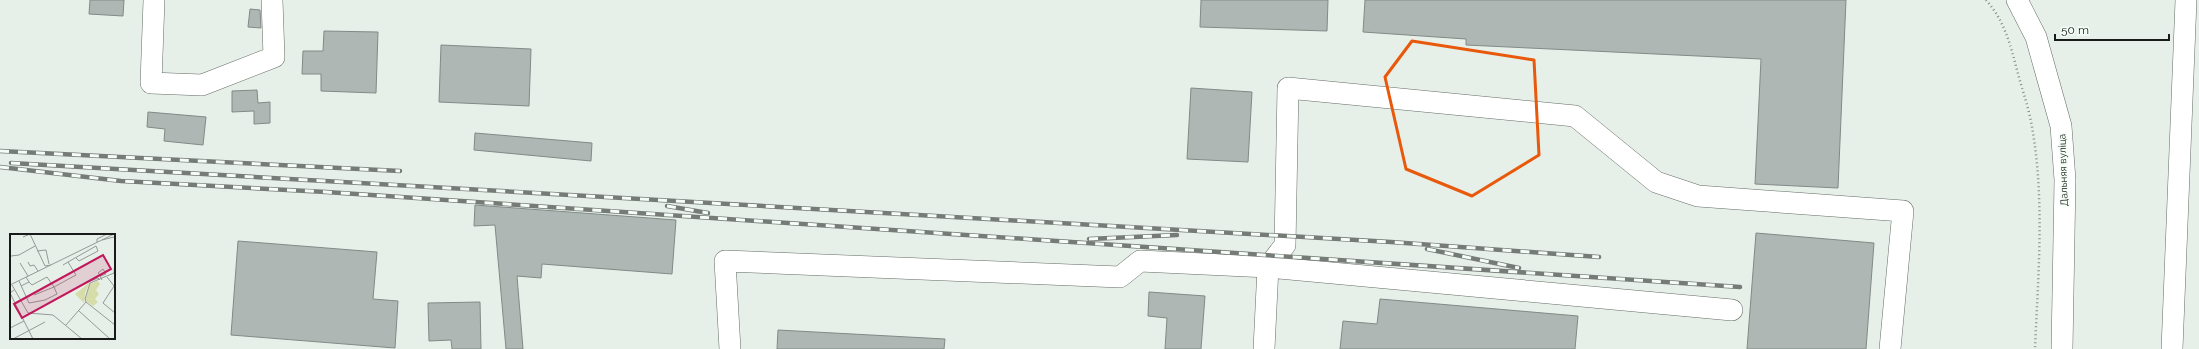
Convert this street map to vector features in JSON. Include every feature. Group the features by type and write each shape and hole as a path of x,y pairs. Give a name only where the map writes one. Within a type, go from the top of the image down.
{"street":[{"path":"154,0 151,83 202,85 274,57 272,0"},
{"name":"Дальняя вуліца","path":"2017,0 2036,37 2061,126 2065,180 2062,349"},
{"path":"2172,349 2186,0"},
{"path":"1264,349 1268,267 1285,245 1288,88 1575,116 1656,182 1698,196 1904,211 1890,349"},
{"path":"730,349 724,261 1120,277 1140,261 1268,267 1732,310"}],"path":[{"path":"1986,0 1994,9 2008,35 2032,127 2039,187 2039,265 2035,349"}],"highlighted area":[{"path":"1412,41 1534,60 1539,155 1472,196 1406,169 1385,77"}],"building":[{"path":"90,0 124,0 123,16 89,14"},
{"path":"1201,0 1328,0 1327,31 1200,27"},
{"path":"1365,0 1846,0 1838,188 1755,184 1761,59 1466,45 1466,39 1363,32"},
{"path":"250,9 260,10 261,28 248,27"},
{"path":"324,31 378,32 376,93 321,91 321,74 302,74 303,51 323,51"},
{"path":"441,45 531,49 529,106 439,102"},
{"path":"1191,88 1252,92 1248,162 1187,159"},
{"path":"257,90 258,103 270,102 270,123 254,124 254,111 232,112 232,91"},
{"path":"148,112 206,117 203,145 164,141 165,129 147,127"},
{"path":"475,133 592,143 591,161 474,150"},
{"path":"475,205 676,220 672,274 542,264 541,278 517,276 523,349 506,349 495,225 474,226"},
{"path":"1756,233 1874,243 1866,349 1747,349"},
{"path":"238,241 377,252 373,299 398,301 395,348 231,335"},
{"path":"1149,292 1205,296 1201,349 1165,349 1167,318 1148,316"},
{"path":"1380,299 1578,316 1575,349 1340,349 1343,321 1377,324"},
{"path":"480,302 481,349 452,349 451,340 429,341 428,303"},
{"path":"778,330 945,339 944,349 777,349"}],"railway":[{"path":"0,151 400,171"},
{"path":"11,163 1391,242 1599,257"},
{"path":"0,167 121,181 326,192 1740,287"},
{"path":"667,206 708,213"},
{"path":"1089,239 1177,235"},
{"path":"1427,249 1519,268"}]}
